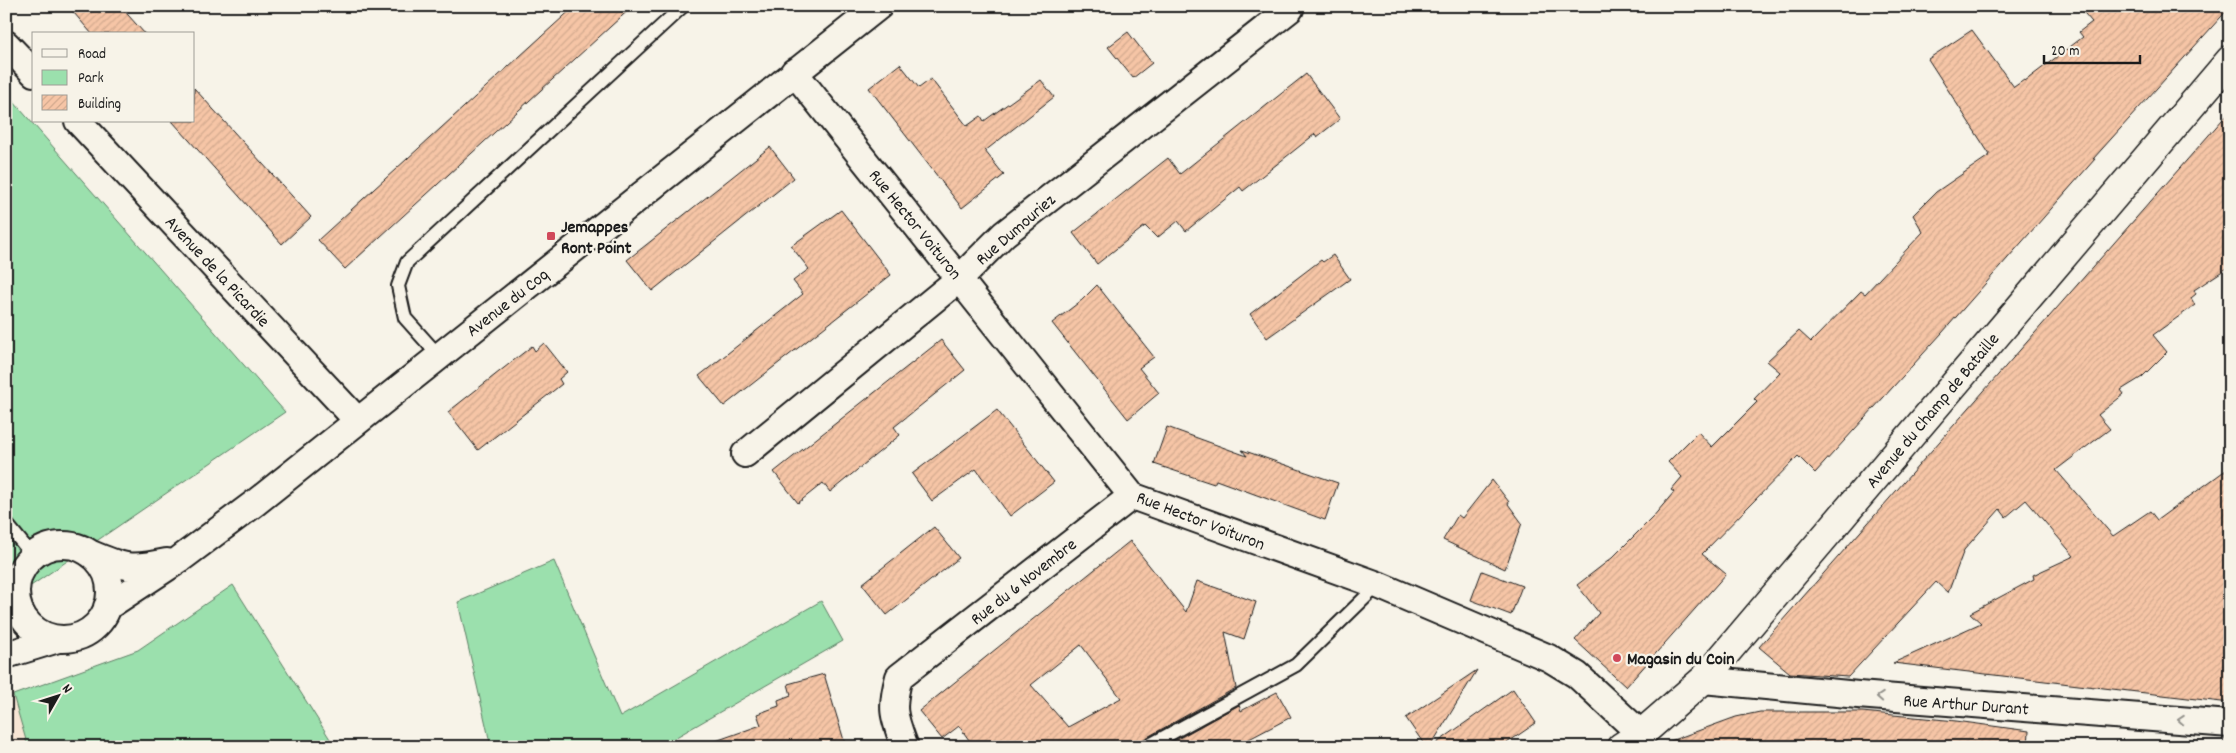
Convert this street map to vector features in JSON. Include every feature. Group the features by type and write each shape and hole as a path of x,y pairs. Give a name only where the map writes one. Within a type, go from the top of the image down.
{"street":[{"name":"Avenue du Coq","path":"107,607 180,559 255,503 879,6"},
{"name":"Rue Dumouriez","path":"746,454 959,279 1004,234 1290,10"},
{"path":"6,44 32,71"},
{"name":"Avenue du Champ de Bataille","path":"1631,740 1703,680 2230,60"},
{"name":"Rue Hector Voituron","path":"794,72 1132,496 1378,585 1549,658 1577,675 1631,740"},
{"name":"Avenue de la Picardie","path":"79,122 358,421"},
{"name":"Rue du 6 Novembre","path":"905,747 893,714 895,692 899,677 1132,496"},
{"path":"6,655 58,639 73,638 87,633 99,622 107,607 110,592 107,577 100,563 88,553 75,547 62,545 46,548 33,556 23,567 17,581 11,607 18,608 34,630 58,639"},
{"name":"Avenue du Coq","path":"88,553 116,565 137,569 180,559"},
{"name":"Rue Arthur Durant","path":"1703,680 1858,695 2230,724"}],"lane":[{"path":"439,356 406,318 398,286 407,262 683,6"},
{"path":"6,523 33,556"},
{"path":"1146,747 1296,665 1378,585"}],"shaded area":[{"path":"6,670 13,695 28,747 6,747"}],"green space":[{"path":"6,93 285,412 6,603"},
{"path":"554,561 620,717 821,601 843,641 659,747 491,747 458,602"},
{"path":"233,585 335,747 28,747 13,695 138,650"}],"building":[{"path":"68,6 120,6 143,32 90,32"},
{"path":"575,6 633,6 345,269 318,240"},
{"path":"2078,6 2230,7 2093,159 2095,159 1942,333 1815,473 1798,456 1702,554 1726,574 1626,687 1575,640 1599,613 1577,585 1612,558 1652,518 1674,492 1671,490 1682,477 1668,462 1698,432 1712,447 1757,402 1754,399 1780,372 1767,361 1799,331 1811,342 1861,291 1865,294 1923,232 1913,215 1936,192 1990,155 1928,59 1972,30 2014,87 2025,81 2083,37 2079,32 2092,22"},
{"path":"1128,32 1152,63 1133,78 1108,47"},
{"path":"900,64 919,88 931,79 967,126 981,116 984,121 1041,80 1054,97 985,151 1004,175 962,208 869,88"},
{"path":"1306,74 1340,119 1317,137 1315,134 1243,191 1240,187 1186,231 1178,221 1157,238 1145,226 1097,264 1073,233 1168,158 1180,174"},
{"path":"195,89 311,217 282,244 173,122 195,122"},
{"path":"2230,111 2230,266 2194,290 2196,294 2191,298 2195,305 2153,335 2167,352 2142,377 2121,390 2124,394 2098,415 2110,429 2056,470 2113,536 2150,511 2157,520 2230,467 2230,703 1893,663 1981,623 1970,613 2034,579 2033,575 2074,556 2026,500 2006,517 2000,509 1964,550 1948,593 1936,582 1848,677 1790,673 1759,647"},
{"path":"770,147 794,178 652,291 627,260"},
{"path":"841,210 891,275 724,406 699,376 803,294 793,281 809,269 791,246"},
{"path":"1333,255 1350,279 1267,338 1250,314 1321,260 1323,262"},
{"path":"1097,285 1154,357 1139,368 1159,393 1128,419 1052,323 1082,300"},
{"path":"941,340 965,370 894,427 900,435 830,492 823,483 798,503 774,472"},
{"path":"544,343 567,372 559,379 562,384 478,450 448,412 532,346 535,351"},
{"path":"997,410 1054,482 1010,516 976,469 932,501 912,474"},
{"path":"1167,427 1247,456 1242,450 1338,483 1325,520 1216,480 1214,484 1154,464"},
{"path":"1492,480 1522,523 1505,569 1443,540 1458,515 1462,518"},
{"path":"934,527 959,558 887,615 862,584"},
{"path":"1130,541 1186,612 1197,581 1256,602 1244,639 1225,632 1236,688 1142,740 1138,747 974,747 959,726 942,739 919,711","holes":["1081,645 1121,698 1068,727 1031,685"]},
{"path":"1482,571 1522,586 1511,615 1471,600"},
{"path":"1477,670 1430,747 1426,747 1406,718"},
{"path":"824,674 846,747 711,747 710,743 761,725 757,714 779,706 778,700 791,695 788,684"},
{"path":"1513,689 1536,723 1501,747 1431,747"},
{"path":"1277,692 1291,717 1234,747 1163,747 1239,705 1241,711"},
{"path":"1760,712 1862,712 1956,721 2029,731 2028,747 1662,747 1662,744 1736,717"}],"place":[{"name":"Jemappes Ront Point","path":"551,236"},
{"name":"Magasin du Coin","path":"1617,658"}]}
